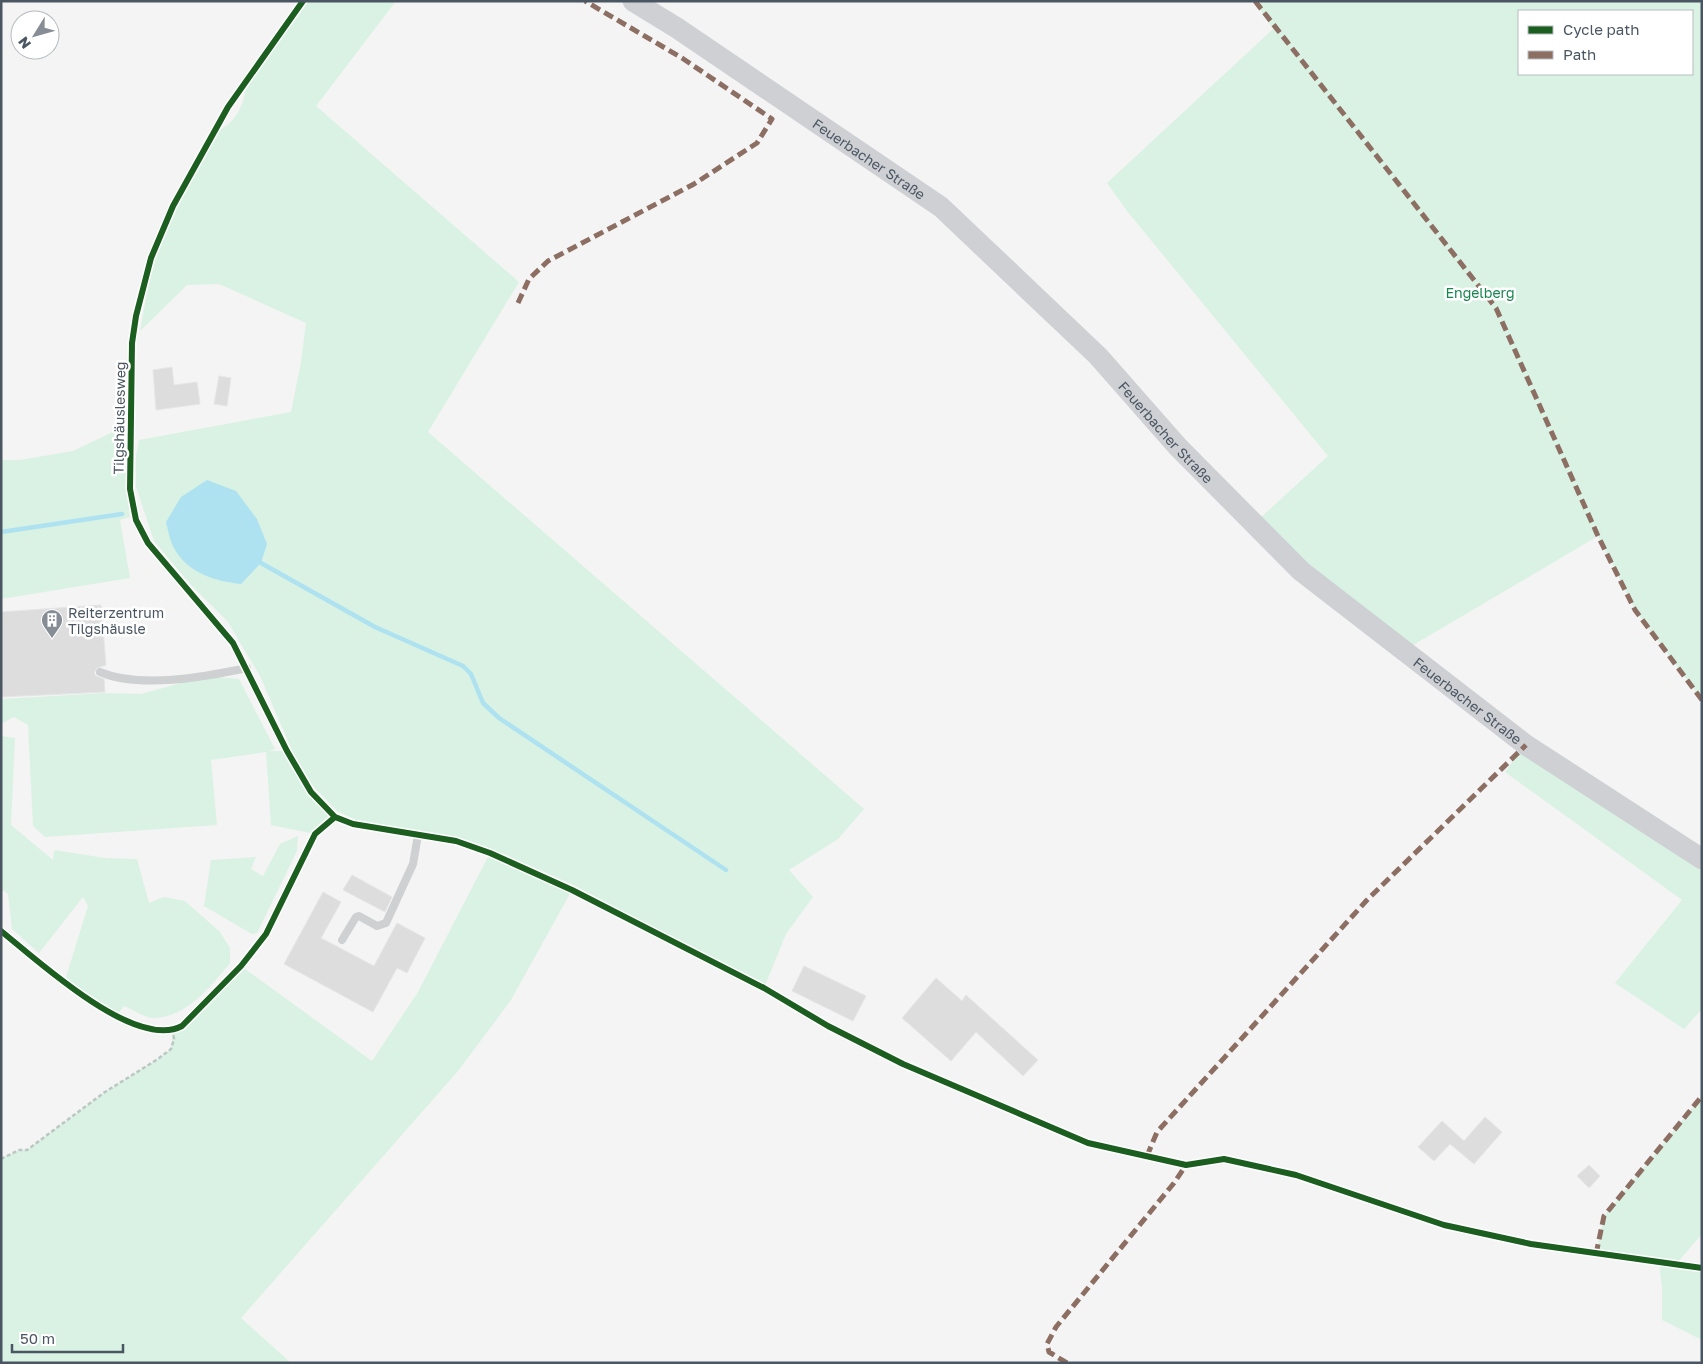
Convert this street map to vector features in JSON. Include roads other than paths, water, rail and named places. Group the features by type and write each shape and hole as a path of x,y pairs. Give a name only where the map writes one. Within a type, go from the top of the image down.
{"main road":[{"name":"Feuerbacher Straße","path":"633,1 677,28 941,207 1098,356 1178,447 1301,571 1526,745 1702,859"}],"lane":[{"name":"Tilgshäuslesweg","path":"303,1 228,107 173,206 151,258 142,284 132,343 130,489 136,520 148,543 233,643 287,752 311,792 335,817"},
{"path":"100,672 127,681 207,676 247,668"},
{"path":"342,940 356,917 359,916 377,926 386,923 412,864 418,834"}],"water":[{"path":"207,480 236,491 257,519 267,544 261,563 241,584 221,581 194,570 180,557 170,539 166,522 181,497"}],"waterway":[{"path":"1,532 122,514"},
{"path":"261,563 375,627 463,666 471,674 483,703 499,718 726,870"}],"place":[{"name":"Reiterzentrum Tilgshäusle","path":"52,639"}],"park label":[{"name":"Engelberg","path":"1480,292"}]}
